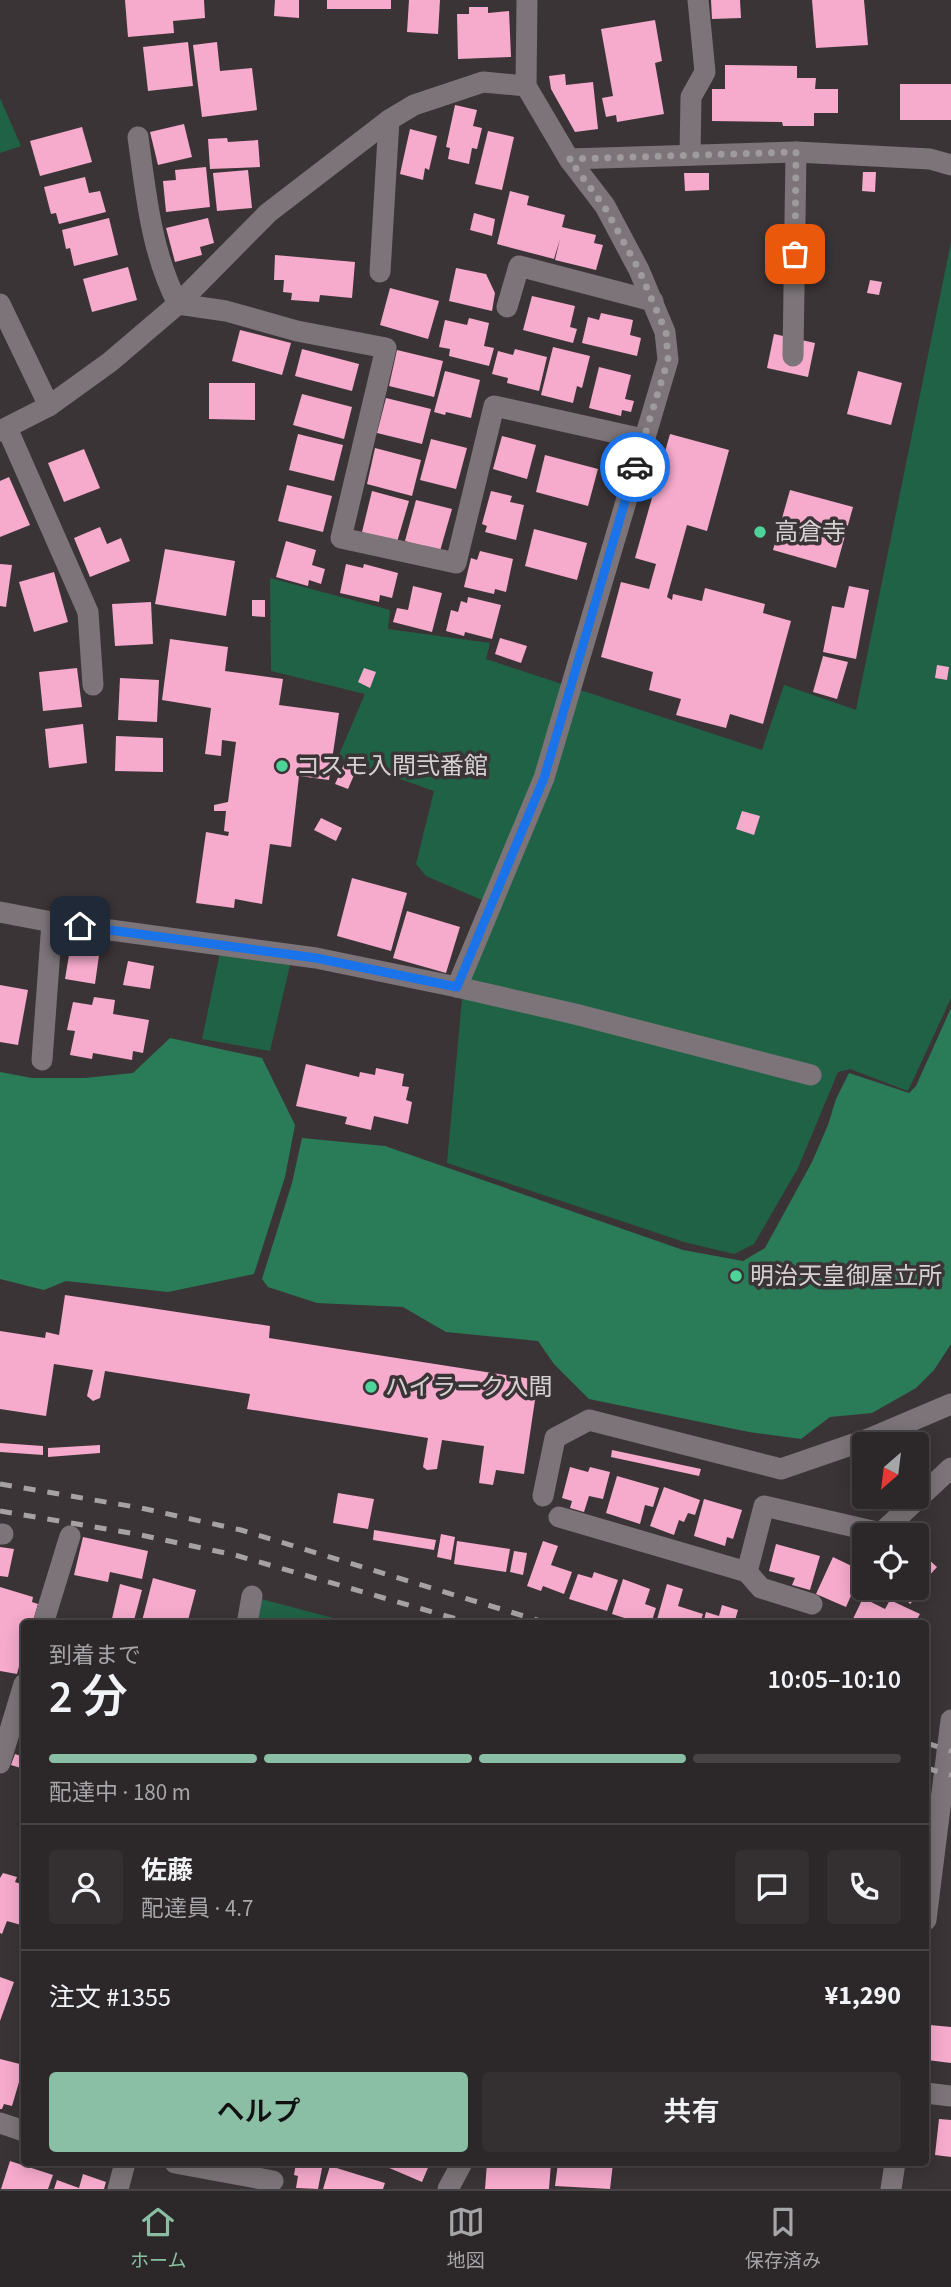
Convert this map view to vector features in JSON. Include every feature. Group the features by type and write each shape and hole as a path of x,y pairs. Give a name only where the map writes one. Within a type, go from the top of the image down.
{"street":[{"path":"457,987 544,778 668,360 666,332 639,270 604,206 569,159 526,86 527,0"},
{"path":"690,155 691,97 705,72 698,0"},
{"path":"93,685 88,612 3,430 49,406 110,362 178,304 268,213 389,120 414,105 483,82 526,86"},
{"path":"380,272 389,120"},
{"path":"138,137 150,221 166,280 178,304"},
{"path":"569,159 796,152 930,159 951,165"},
{"path":"793,356 796,152"},
{"path":"507,307 519,266 653,301"},
{"path":"0,304 49,406"},
{"path":"178,304 226,311 298,331 386,348 341,538 456,563 494,406 643,439"},
{"path":"0,912 52,922 304,956 457,987 811,1074"},
{"path":"41,1060 52,922"},
{"path":"543,1496 555,1438 589,1420 781,1469 872,1438 951,1404"},
{"path":"747,1572 764,1506 881,1533 951,1468"},
{"path":"559,1517 747,1572 761,1588 812,1604"},
{"path":"44,1620 70,1536"},
{"path":"248,1620 252,1596"},
{"path":"0,1763 21,1694"},
{"path":"929,1885 951,1720"},
{"path":"929,2093 951,2096"},
{"path":"0,2123 21,2130"},
{"path":"118,2189 124,2166"},
{"path":"191,2166 273,2181"},
{"path":"448,2189 460,2166"},
{"path":"891,2189 895,2166"}],"green space":[{"path":"0,98 21,146 0,153"},
{"path":"951,242 951,998 908,1091 850,1069 838,1072 798,1168 754,1244 734,1254 684,1242 447,1163 462,999 482,900 426,876 416,864 434,791 338,757 365,694 271,671 270,578 390,610 388,629 490,643 486,659 762,750 784,685 856,710"},
{"path":"220,953 290,965 270,1051 202,1039"},
{"path":"951,1008 951,1344 934,1370 916,1388 872,1413 830,1417 801,1439 749,1432 589,1399 554,1364 538,1341 446,1332 403,1307 317,1303 268,1287 262,1279 292,1183 302,1138 385,1146 683,1250 743,1261 765,1248 812,1162 849,1073 909,1093 916,1086"},
{"path":"170,1038 262,1058 295,1125 285,1177 254,1274 168,1292 66,1281 44,1290 0,1279 0,1072 32,1078 85,1078 133,1073"},
{"path":"261,1599 341,1620 257,1620"}],"building":[{"path":"125,0 204,0 205,18 173,21 174,33 128,37"},
{"path":"275,0 299,0 299,18 274,16"},
{"path":"327,0 391,0 391,9 327,9"},
{"path":"409,0 440,0 438,34 407,32"},
{"path":"711,0 740,0 741,18 712,19"},
{"path":"812,0 864,0 868,45 816,48"},
{"path":"469,7 488,7 488,13 509,11 511,57 458,59 457,14 469,14"},
{"path":"655,20 662,61 655,63 664,114 617,122 616,115 606,117 602,98 613,96 601,29"},
{"path":"188,42 193,86 148,91 143,47"},
{"path":"217,42 220,71 252,68 257,110 202,117 193,45"},
{"path":"725,65 797,66 797,78 816,78 815,89 838,89 838,113 814,113 814,126 783,126 782,122 712,121 712,89 725,89"},
{"path":"565,74 566,85 593,82 598,129 575,132 551,89 549,76"},
{"path":"900,84 951,84 951,120 900,120"},
{"path":"455,105 477,110 473,126 482,128 477,149 472,148 469,164 448,159 450,148 446,147"},
{"path":"184,124 192,157 158,165 150,132"},
{"path":"82,127 92,162 40,176 30,141"},
{"path":"410,129 437,136 429,170 425,168 423,180 400,174"},
{"path":"488,131 514,137 502,190 475,184"},
{"path":"227,138 228,142 258,140 260,167 210,169 208,139"},
{"path":"206,167 210,207 166,212 163,181 176,180 175,170"},
{"path":"248,170 252,208 217,211 213,173"},
{"path":"863,172 876,172 875,192 862,191"},
{"path":"684,173 709,173 709,190 685,191"},
{"path":"85,177 89,193 100,191 106,212 59,224 56,213 51,214 44,187"},
{"path":"510,191 529,196 527,205 565,215 562,227 596,235 594,243 603,245 596,270 555,260 560,239 554,259 497,244"},
{"path":"474,213 495,219 492,236 470,230"},
{"path":"109,218 118,255 74,266 70,248 66,249 62,230"},
{"path":"208,218 214,243 200,247 202,255 175,262 166,228"},
{"path":"275,255 355,262 352,298 320,295 319,302 291,300 292,293 283,292 284,280 274,280"},
{"path":"128,267 137,300 92,312 83,279"},
{"path":"456,268 486,274 495,293 492,311 449,301"},
{"path":"870,280 882,282 879,295 867,293"},
{"path":"390,288 439,301 428,339 380,325"},
{"path":"532,296 575,306 570,327 577,329 573,343 523,330"},
{"path":"601,313 633,320 630,335 641,338 637,356 582,343 588,317 599,320"},
{"path":"469,318 489,323 484,346 494,348 489,366 449,356 450,349 439,347 445,320 467,325"},
{"path":"240,330 291,343 282,375 232,361"},
{"path":"774,334 815,343 808,377 767,368"},
{"path":"553,347 590,356 582,388 577,386 573,403 541,395"},
{"path":"302,349 359,364 352,391 295,376"},
{"path":"515,349 547,357 539,391 507,383 508,378 492,374 498,351 513,355"},
{"path":"397,350 443,361 434,397 389,386"},
{"path":"599,367 631,375 625,399 634,401 631,412 622,410 621,416 589,408"},
{"path":"445,371 480,380 471,418 434,412"},
{"path":"858,371 902,383 891,425 847,414"},
{"path":"209,383 255,383 255,420 209,419"},
{"path":"302,394 352,407 344,439 293,425"},
{"path":"386,398 431,409 422,444 377,433"},
{"path":"298,434 343,445 334,481 289,470"},
{"path":"670,434 729,450 707,531 687,525 667,597 672,600 673,594 702,601 705,588 765,604 763,613 791,621 763,724 730,714 726,728 676,715 681,699 649,690 653,672 601,657 621,582 649,589 656,564 635,558"},
{"path":"502,436 536,445 527,479 493,469"},
{"path":"431,439 467,448 456,489 420,480"},
{"path":"375,448 421,460 412,496 367,484"},
{"path":"84,449 100,488 64,502 48,463"},
{"path":"545,455 598,469 588,506 536,492"},
{"path":"9,477 30,525 0,537 0,481"},
{"path":"287,485 332,496 323,532 278,521"},
{"path":"790,490 853,507 836,568 773,550"},
{"path":"372,491 409,501 397,542 362,532"},
{"path":"491,491 512,496 510,502 524,505 516,540 485,532 487,526 482,524"},
{"path":"416,500 452,509 440,551 405,541"},
{"path":"100,527 107,544 121,538 130,561 90,577 74,538"},
{"path":"534,529 587,543 577,580 525,566"},
{"path":"286,541 316,550 312,565 325,569 321,584 309,580 308,586 276,577"},
{"path":"165,549 235,561 226,616 155,604"},
{"path":"480,551 513,559 506,592 495,589 494,594 464,587 471,558 477,560"},
{"path":"0,564 12,565 6,607 0,606"},
{"path":"346,564 363,568 364,564 398,573 392,598 380,595 379,602 340,593"},
{"path":"54,572 68,622 34,632 19,582"},
{"path":"413,586 442,593 432,632 393,622 397,608 408,610"},
{"path":"849,586 869,590 856,659 823,652 832,606 844,608"},
{"path":"468,597 501,605 492,639 465,632 464,636 446,631 451,610 458,612 461,601 467,603"},
{"path":"252,600 265,600 265,617 252,616"},
{"path":"151,602 153,644 115,646 112,604"},
{"path":"500,638 527,646 521,663 495,654"},
{"name":"コスモ入間弐番館","path":"170,639 228,647 225,671 283,679 279,705 339,713 329,780 299,776 291,847 270,844 262,904 235,899 234,908 196,903 206,832 228,836 229,832 224,831 226,811 214,811 214,805 228,802 236,742 222,740 221,756 205,754 211,708 162,700"},
{"path":"823,656 848,662 837,699 813,692"},
{"path":"937,665 949,667 947,680 935,678"},
{"path":"77,668 82,707 43,711 39,672"},
{"path":"364,668 376,672 370,688 358,682"},
{"path":"120,678 159,680 157,722 118,720"},
{"path":"83,724 87,763 49,768 45,729"},
{"path":"116,736 163,738 163,772 115,771"},
{"path":"345,762 357,768 348,789 335,784"},
{"path":"742,811 760,816 754,835 736,829"},
{"path":"321,818 342,828 336,841 314,830"},
{"path":"352,878 407,893 391,951 337,936"},
{"path":"407,911 460,927 446,973 393,958"},
{"path":"71,943 100,948 95,984 65,979"},
{"path":"128,961 154,966 150,989 123,985"},
{"path":"0,985 28,990 18,1045 0,1042"},
{"path":"94,997 115,1000 113,1014 149,1020 143,1053 133,1051 132,1060 93,1053 92,1059 70,1055 75,1031 67,1030 73,1002 92,1005"},
{"path":"306,1064 359,1077 360,1072 375,1075 376,1068 404,1074 402,1086 409,1087 406,1100 412,1102 408,1124 374,1116 371,1130 345,1124 347,1117 296,1106"},
{"name":"ハイラーク入間","path":"65,1295 270,1326 269,1338 538,1380 524,1474 496,1470 493,1485 479,1483 484,1446 442,1440 437,1469 427,1470 423,1467 428,1438 247,1409 250,1394 105,1371 100,1398 93,1401 87,1396 93,1370 54,1364 46,1416 0,1409 0,1331 45,1338 46,1332 59,1335"},
{"path":"0,1443 43,1446 43,1455 0,1452"},
{"path":"100,1445 100,1453 48,1457 48,1448"},
{"path":"612,1450 701,1469 699,1476 611,1457"},
{"path":"570,1467 588,1472 590,1467 610,1472 603,1499 589,1496 584,1512 570,1508 572,1501 562,1498"},
{"path":"617,1476 659,1488 653,1507 645,1505 640,1524 606,1513"},
{"path":"664,1487 700,1500 695,1515 688,1513 684,1522 679,1520 674,1535 650,1526"},
{"path":"338,1493 374,1499 368,1529 333,1523"},
{"path":"704,1499 742,1510 733,1539 727,1537 725,1546 694,1536"},
{"path":"374,1530 436,1540 434,1550 373,1540"},
{"path":"441,1534 455,1537 451,1560 437,1557"},
{"path":"83,1537 148,1551 142,1579 110,1572 108,1582 74,1575"},
{"path":"457,1541 510,1549 506,1572 454,1564"},
{"path":"543,1541 558,1546 551,1565 572,1572 564,1594 543,1586 541,1591 527,1586"},
{"path":"776,1544 820,1556 810,1590 792,1585 795,1578 769,1571"},
{"path":"0,1547 14,1549 8,1577 0,1576"},
{"path":"514,1551 527,1553 523,1575 510,1572"},
{"path":"833,1557 852,1566 852,1594 846,1607 816,1594"},
{"path":"929,1560 937,1567 929,1576"},
{"path":"594,1572 618,1580 607,1611 569,1599 578,1574 592,1578"},
{"path":"153,1578 196,1590 188,1620 142,1620"},
{"path":"623,1579 650,1589 645,1604 656,1608 652,1620 631,1620 612,1614"},
{"path":"120,1584 142,1590 134,1620 112,1620"},
{"path":"667,1584 683,1589 678,1606 703,1614 701,1620 657,1620"},
{"path":"0,1587 33,1597 32,1602 38,1604 33,1620 21,1620 21,1659 17,1674 0,1671"},
{"path":"862,1600 885,1609 890,1600 920,1614 917,1620 852,1620"},
{"path":"722,1605 738,1610 735,1620 704,1620 706,1612 719,1616"},
{"path":"15,1754 21,1756 21,1768 11,1765"},
{"path":"3,1873 17,1877 15,1882 21,1884 21,1925 7,1921 2,1934 0,1933 0,1878"},
{"path":"0,1977 14,1982 0,2021"},
{"path":"930,2025 951,2027 951,2063 929,2060"},
{"path":"0,2059 21,2064 21,2075 12,2106 4,2104 0,2109"},
{"path":"939,2119 951,2120 951,2157 935,2155"},
{"path":"10,2161 53,2175 48,2189 1,2189"},
{"path":"296,2166 322,2166 318,2189 296,2188 298,2176 294,2175"},
{"path":"330,2166 385,2183 383,2189 323,2189"},
{"path":"388,2166 429,2166 422,2182"},
{"path":"487,2166 551,2166 549,2189 485,2189"},
{"path":"558,2166 613,2166 610,2189 555,2186"},
{"path":"83,2174 106,2182 104,2189 54,2189 57,2180 79,2188"}],"railway":[{"path":"0,1484 141,1508 241,1530 537,1620"},
{"path":"0,1511 136,1534 235,1555 460,1620"},
{"path":"929,1744 951,1751"},
{"path":"929,1769 951,1775"}],"way so far":[{"path":"635,467 668,360 666,332 639,270 604,206 569,159 796,152 795,254"}],"place":[{"name":"高倉寺","path":"760,532"},
{"name":"コスモ入間弐番館","path":"282,766"},
{"name":"明治天皇御屋立所","path":"736,1276"},
{"name":"ハイラーク入間","path":"371,1387"}],"route":[{"path":"80,926 316,958 457,987 544,778 635,467"}]}
